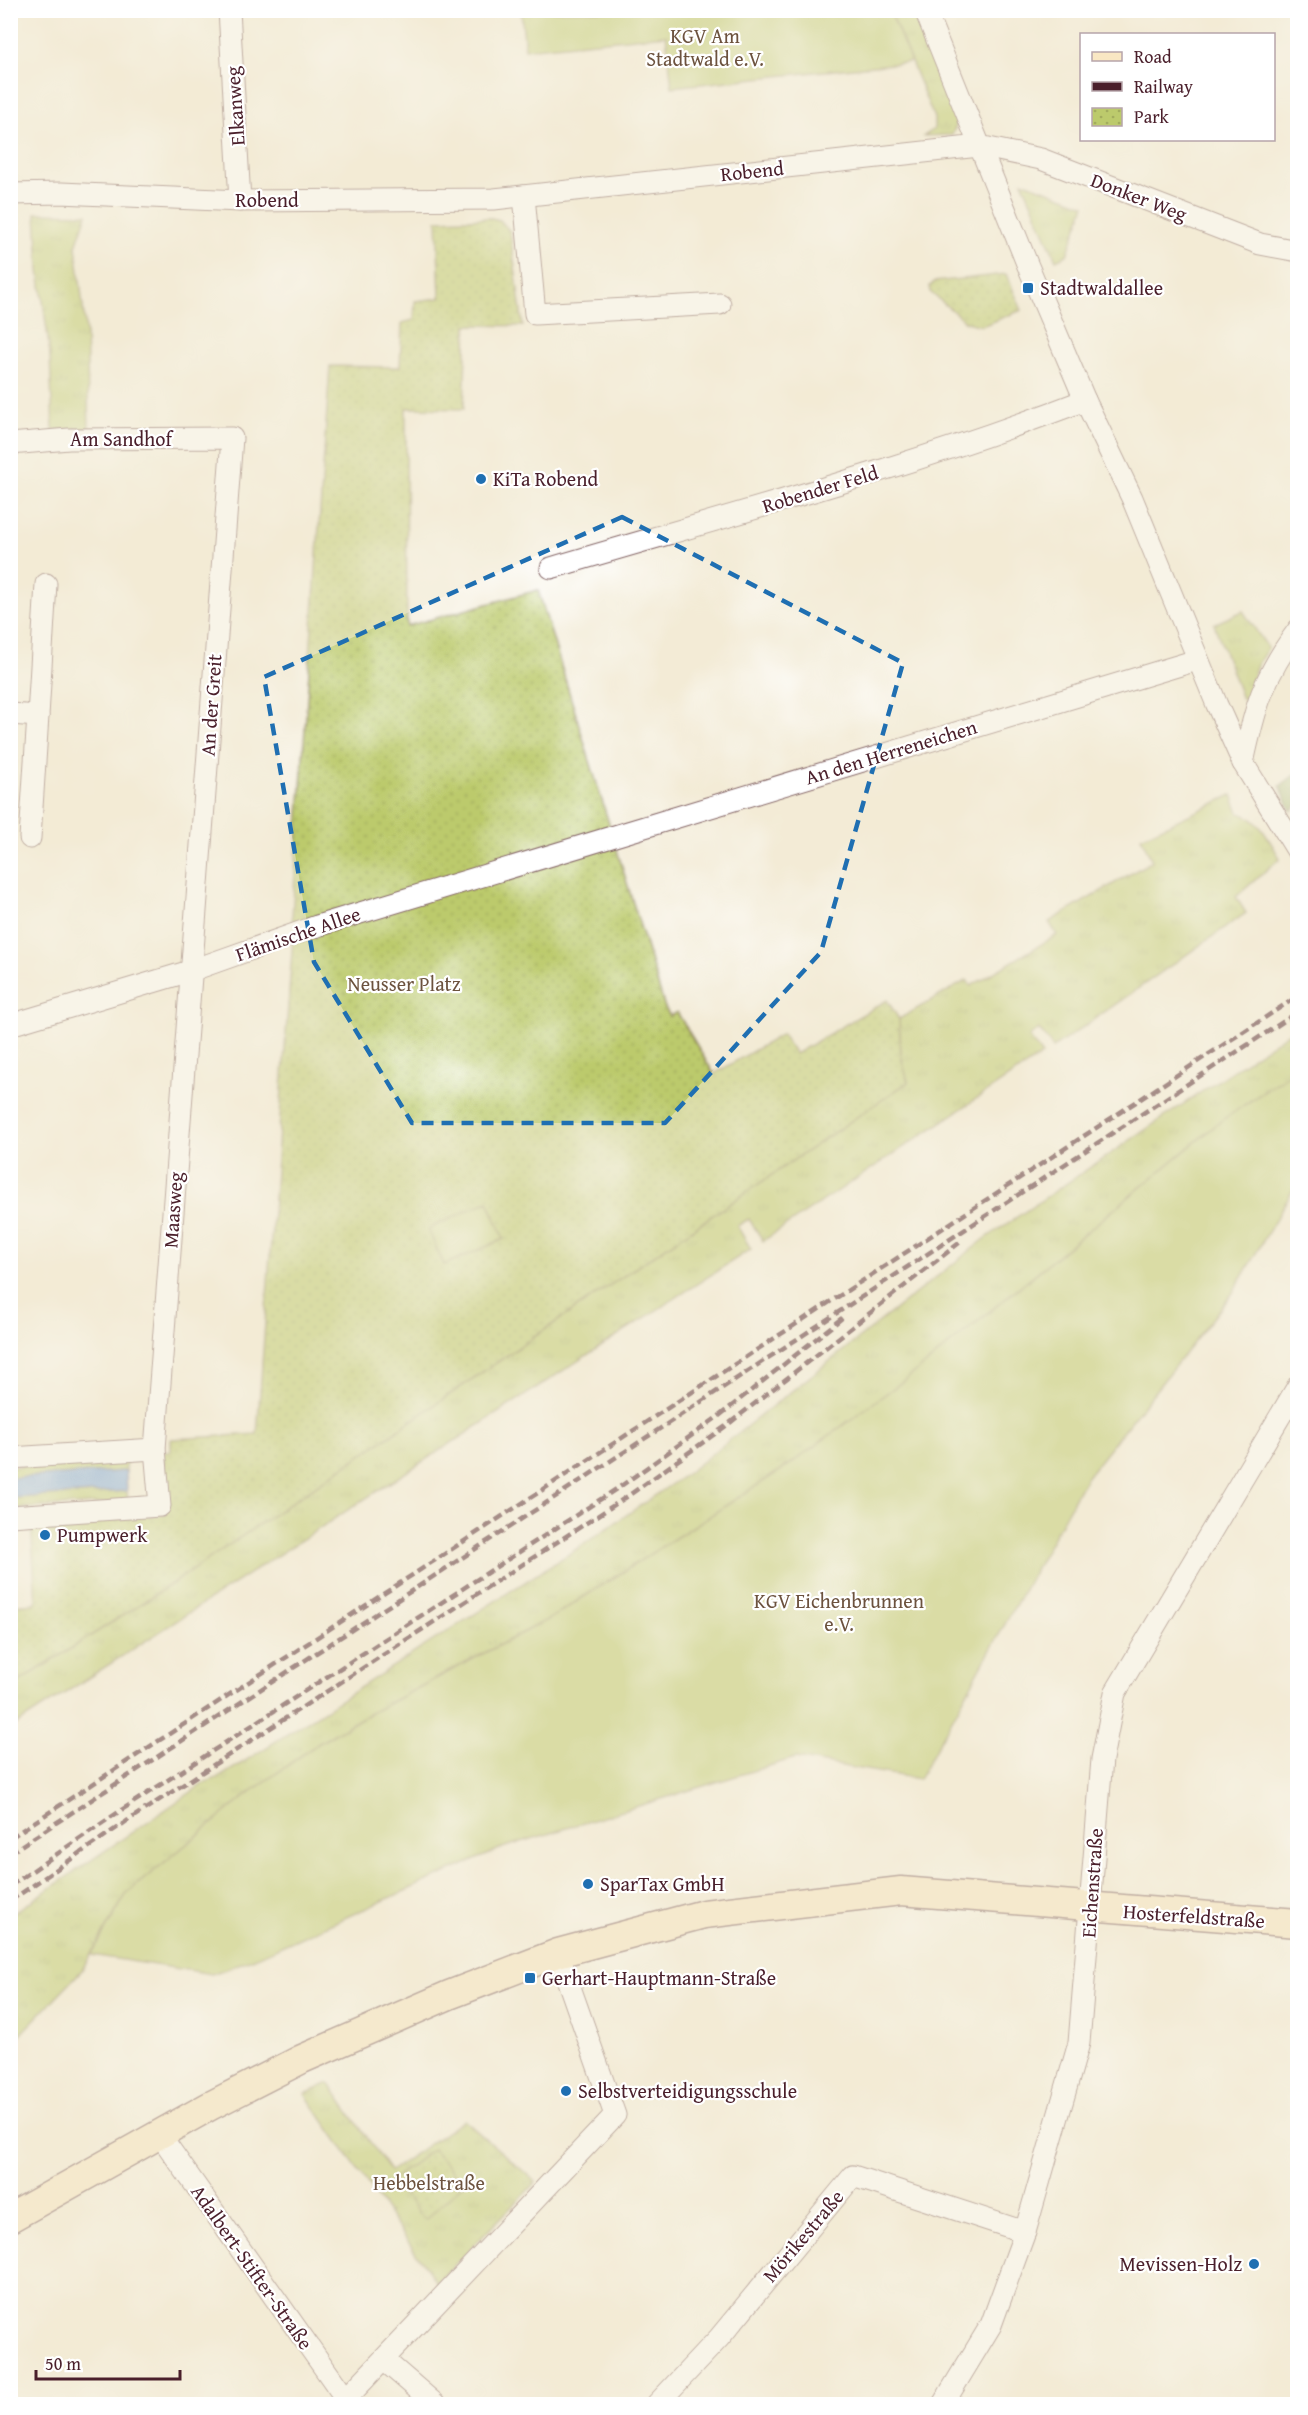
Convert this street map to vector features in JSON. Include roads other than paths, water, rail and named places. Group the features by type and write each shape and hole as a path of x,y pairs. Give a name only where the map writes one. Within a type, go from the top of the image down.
{"street":[{"name":"Elkanweg","path":"229,10 240,201"},
{"path":"925,10 1085,400 1132,498 1197,660 1244,763 1298,852"},
{"name":"Robend","path":"10,194 61,193 240,201 479,199 979,146"},
{"name":"Donker Weg","path":"979,146 1041,159 1260,244 1298,251"},
{"path":"524,196 535,314 720,304"},
{"name":"Robender Feld","path":"551,568 738,515 998,434 1085,400"},
{"name":"Am Sandhof","path":"10,444 69,439 232,438"},
{"name":"An der Greit","path":"190,971 232,438"},
{"path":"30,838 46,584"},
{"path":"1244,763 1262,688 1278,657 1298,630"},
{"name":"An den Herreneichen","path":"585,844 1197,660"},
{"path":"10,714 38,716"},
{"name":"Flämische Allee","path":"10,1025 190,971 316,926 585,844"},
{"name":"Maasweg","path":"10,1516 160,1506 155,1449 190,971"},
{"name":"Eichenstraße","path":"943,2404 991,2325 1025,2232 1079,2043 1102,1759 1115,1693 1298,1386"},
{"path":"10,1458 155,1449"},
{"path":"10,2218 210,2106 302,2059 449,1995 558,1953 704,1914 901,1891 1091,1909"},
{"name":"Hosterfeldstraße","path":"1091,1909 1298,1923"},
{"path":"344,2402 615,2115 558,1953"},
{"name":"Adalbert-Stifter-Straße","path":"160,2135 344,2402"},
{"name":"Mörikestraße","path":"657,2404 719,2338 853,2176 1025,2232"},
{"path":"384,2360 435,2404"}],"water":[{"path":"126,1471 127,1491 11,1498 11,1478"}],"railway":[{"path":"10,1838 1298,996"},
{"path":"10,1853 1298,1012"},
{"path":"10,1901 127,1821 628,1496 726,1426 963,1240"},
{"path":"10,1886 120,1811 621,1486 719,1416 842,1318"}],"place":[{"name":"Stadtwaldallee","path":"1028,288"},
{"name":"KiTa Robend","path":"481,479"},
{"name":"Pumpwerk","path":"45,1535"},
{"name":"SparTax GmbH","path":"588,1884"},
{"name":"Gerhart-Hauptmann-Straße","path":"530,1978"},
{"name":"Selbstverteidigungsschule","path":"566,2091"},
{"name":"Mevissen-Holz","path":"1254,2264"}],"park label":[{"name":"KGV Am Stadtwald e.V.","path":"705,48"},
{"name":"Neusser Platz","path":"404,984"},
{"name":"KGV Eichenbrunnen e.V.","path":"839,1612"},
{"name":"Hebbelstraße","path":"429,2183"}]}
